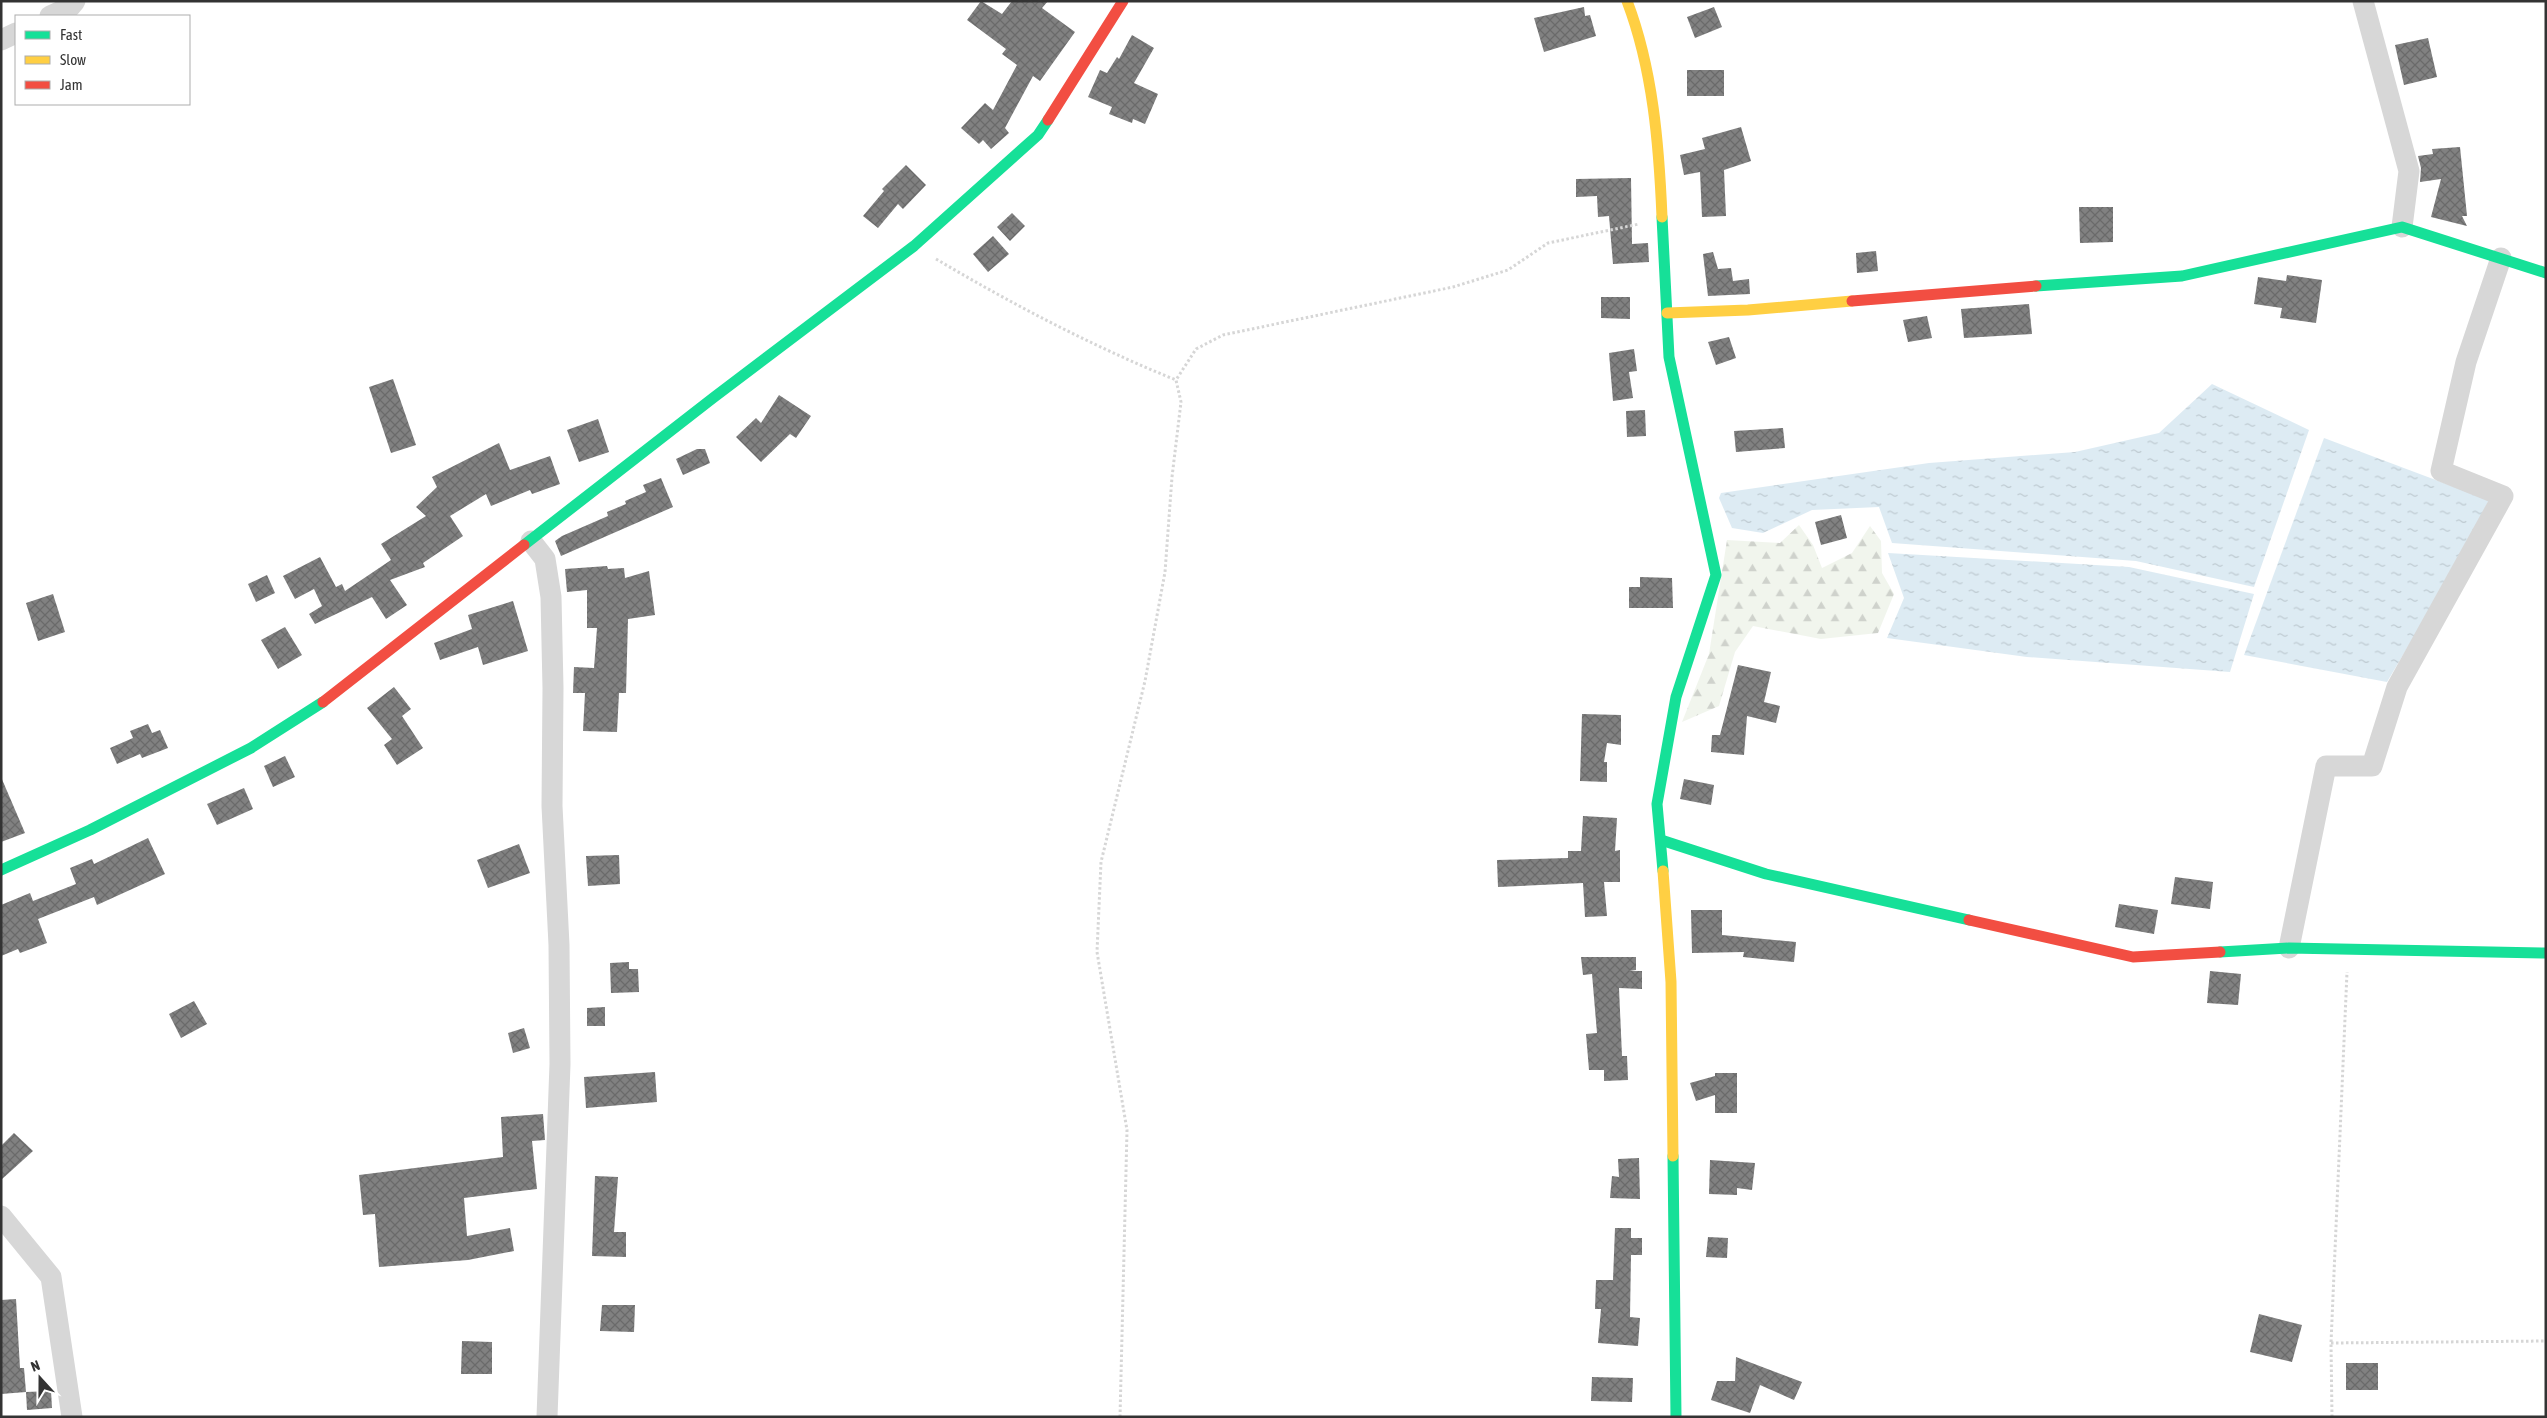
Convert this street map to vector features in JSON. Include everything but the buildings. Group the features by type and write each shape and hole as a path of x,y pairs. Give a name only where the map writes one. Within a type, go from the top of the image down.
{"street":[{"path":"52,15 70,7 75,1"},
{"path":"1,870 90,830 252,748 317,707 714,398 914,246 1038,135 1123,1"},
{"path":"1627,1 1639,33 1659,150 1664,218 1669,357 1716,574 1676,697 1656,804 1661,840 1671,982 1676,1417"},
{"path":"2362,1 2409,171 2402,226"},
{"path":"1,40 15,33"},
{"path":"1667,313 1748,310 1913,295 2182,276 2402,226 2546,273"},
{"path":"2289,948 2326,766 2372,766 2397,687 2503,496 2442,472 2466,362 2500,258"},
{"path":"530,541 545,559 551,597 553,688 552,806 559,945 560,1083 547,1417"},
{"path":"1661,840 1766,874 2133,957 2289,948 2546,953"},
{"path":"1,1216 52,1277 72,1417"}],"path":[{"path":"1120,1417 1127,1130 1097,952 1101,862 1146,681 1165,572 1172,477 1182,402 1176,380 1196,349 1222,335 1453,287 1508,270 1548,243 1664,218"},
{"path":"914,246 1018,307 1117,356 1176,380"},
{"path":"2332,1417 2331,1343 2348,949"},
{"path":"2331,1343 2546,1341"}],"green space":[{"path":"1799,525 1813,545 1822,568 1852,553 1870,526 1881,541 1882,573 1894,594 1878,633 1821,639 1753,626 1735,652 1719,706 1682,722 1709,654 1727,540 1780,543"}],"water":[{"path":"2212,384 2309,430 2254,587 2136,561 1892,543 1879,507 1812,510 1763,533 1732,528 1719,498 1721,493 1929,463 2075,452 2159,433"},
{"path":"2324,438 2489,500 2452,572 2387,682 2244,655"},
{"path":"1888,553 2129,567 2254,594 2230,672 2027,657 1887,638 1904,598"}],"traffic: fast":[{"path":"524,545 713,398 914,246 1038,135 1048,120"},
{"path":"1662,217 1669,357 1716,575 1676,697 1657,804 1663,871"},
{"path":"2036,286 2182,276 2402,227 2546,273"},
{"path":"1,870 90,830 251,748 323,702"},
{"path":"1661,840 1766,874 1969,920"},
{"path":"2220,952 2289,948 2546,953"},
{"path":"1673,1156 1676,1417"}],"traffic: slow":[{"path":"1627,1 1636,27 1649,80 1659,162 1662,217"},
{"path":"1667,313 1748,310 1852,301"},
{"path":"1663,871 1671,982 1673,1156"}],"traffic: jam":[{"path":"1048,120 1123,1"},
{"path":"1852,301 2036,286"},
{"path":"323,702 524,545"},
{"path":"1969,920 2133,957 2220,952"}]}
